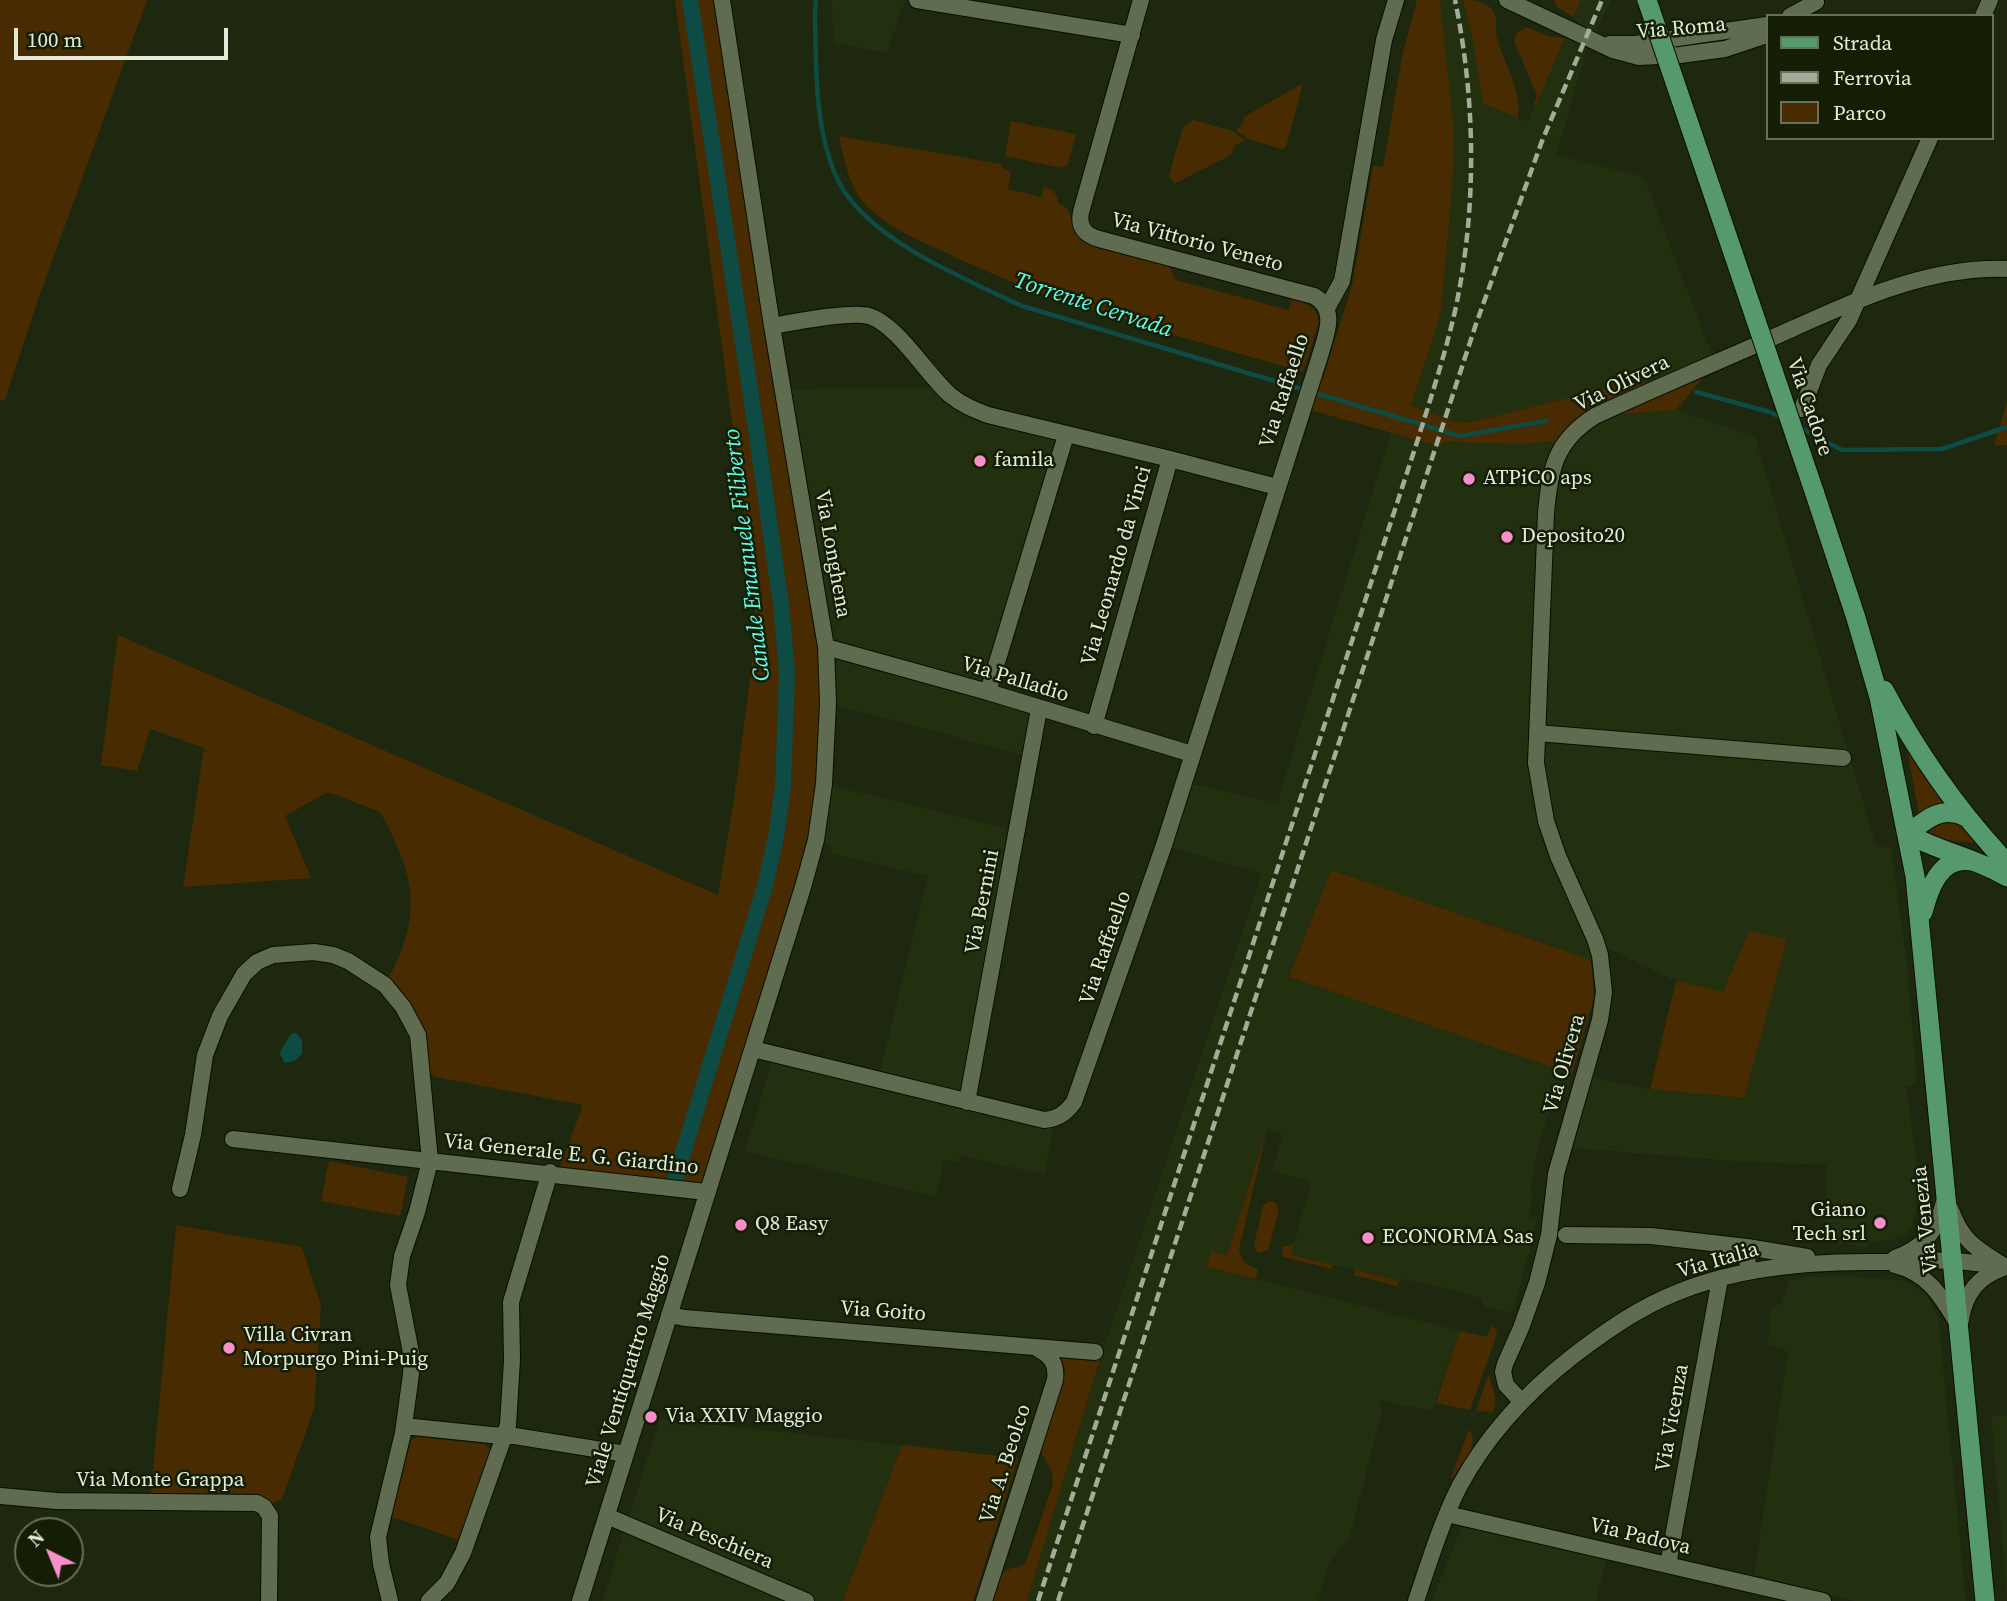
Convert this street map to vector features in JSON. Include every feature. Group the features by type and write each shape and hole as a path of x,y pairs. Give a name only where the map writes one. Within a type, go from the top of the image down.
{"main road":[{"name":"Via Cadore","path":"1647,0 1814,491 1868,660 1879,697 1908,834"},
{"path":"1868,660 1923,759 1966,817 2007,863"},
{"path":"1966,817 1956,812 1938,813 1920,823 1908,834 1925,844 1981,863 2007,877"},
{"name":"Via Venezia","path":"1908,834 1921,920 1984,1601"},
{"path":"1921,920 1928,892 1943,869 1957,861 1981,863"}],"street":[{"name":"Via Longhena","path":"719,1153 803,887 817,830 826,753 828,692 826,647 772,326 722,0"},
{"path":"918,0 1132,35"},
{"name":"Via Vittorio Veneto","path":"1142,0 1081,212 1082,228 1088,235 1099,239 1314,296 1327,308"},
{"path":"1327,308 1342,281 1384,40 1396,0"},
{"name":"Via Roma","path":"1507,0 1531,5 1627,55 1650,57 1725,49 1766,35"},
{"path":"1794,14 1817,1"},
{"path":"1801,14 1817,1"},
{"name":"Via Roma","path":"1600,43 1636,44 1766,25"},
{"path":"1802,409 1819,365 1849,320 1858,301 1929,140"},
{"name":"Via Olivera","path":"1521,1401 1506,1385 1503,1372 1537,1283 1549,1235 1556,1174 1600,1020 1604,992 1600,954 1546,821 1536,763 1548,484 1554,461 1566,440 1595,416 1858,301 1935,275 1973,269 2007,269"},
{"name":"Via Raffaello","path":"753,1049 1044,1120 1054,1120 1074,1102 1164,845 1328,326 1327,308"},
{"path":"772,326 843,317 872,317 893,332 952,397 968,407 988,415 1170,458 1276,487"},
{"path":"988,692 1066,435"},
{"name":"Via Leonardo da Vinci","path":"1094,726 1170,458"},
{"name":"Via Palladio","path":"826,647 988,692 1192,754"},
{"name":"Via Bernini","path":"967,1101 1039,709"},
{"path":"1536,733 1843,758"},
{"name":"Via Generale E. G. Giardino","path":"180,1189 193,1135 205,1055 220,1017 244,974 257,962 273,955 292,952 324,954 348,961 385,985 403,1007 418,1035 430,1161 402,1256 398,1285 412,1358 404,1426 378,1537 380,1564 390,1601"},
{"name":"Via Generale E. G. Giardino","path":"233,1139 550,1172 706,1192"},
{"name":"Viale Ventiquattro Maggio","path":"580,1601 719,1153"},
{"path":"429,1601 447,1583 463,1553 508,1425 511,1302 550,1172"},
{"path":"1947,1189 1951,1212 1960,1231 1984,1254 2006,1267"},
{"name":"Via Italia","path":"1883,1262 1908,1253 1930,1236 1939,1222 1947,1189"},
{"path":"1566,1235 1651,1236 1747,1247 1827,1261"},
{"path":"1747,1247 1748,1271"},
{"name":"Via Italia","path":"1416,1601 1447,1514 1459,1487 1480,1454 1521,1401 1550,1374 1640,1310 1678,1293 1720,1279 1748,1271 1794,1264 1827,1261 1952,1261 2006,1267"},
{"name":"Via Italia","path":"1883,1262 1906,1268 1922,1276 1936,1289 1959,1327"},
{"path":"1959,1327 1963,1305 1970,1291 1981,1278 2006,1267"},
{"name":"Via Vicenza","path":"1668,1565 1720,1279"},
{"name":"Via Goito","path":"669,1315 1095,1352"},
{"name":"Via A. Beolco","path":"984,1601 1055,1380 1056,1371 1052,1359 1036,1348"},
{"path":"404,1426 504,1435 626,1454"},
{"name":"Via Monte Grappa","path":"0,1496 50,1501 257,1503 264,1507 270,1516 269,1601"},
{"name":"Via Padova","path":"1447,1514 1823,1601"},
{"name":"Via Peschiera","path":"607,1516 806,1601"}],"shaded area":[{"path":"832,0 905,0 887,53 833,43"},
{"path":"1440,0 1463,0 1483,103 1528,122 1565,38 1569,39 1577,21 1573,17 1581,0 1611,0 1586,52 1556,155 1644,177 1715,363 1679,379 1615,386 1471,422 1454,422 1411,405 1441,312 1451,203 1453,120"},
{"path":"943,388 952,396 1066,435 988,692 1039,709 1031,757 828,703 783,389"},
{"path":"1676,410 1755,437 1876,846 1891,848 1907,966 1917,1080 1913,1086 1906,1086 1920,1184 1912,1227 1905,1235 1892,1240 1869,1242 1866,1247 1825,1241 1826,1165 1733,1161 1573,1148 1592,1078 1650,1089 1744,1098 1749,931 1723,993 1676,981 1609,949 1591,960 1331,870 1289,977 1572,1074 1566,1096 1554,1093 1539,1145 1528,1218 1537,1220 1514,1309 1508,1312 1483,1306 1481,1299 1461,1292 1403,1279 1399,1281 1291,1255 1311,1182 1272,1171 1283,1135 1267,1130 1227,1255 1207,1267 1460,1331 1432,1411 1379,1400 1382,1410 1350,1536 1329,1563 1318,1601 1027,1601 1105,1345 1262,874 1164,845 1183,782 1277,803 1391,432 1435,445 1447,442 1522,444 1595,416"},
{"path":"824,784 1017,831 967,1101 1054,1120 1045,1175 960,1155 958,1163 944,1160 936,1197 745,1151 772,1061 943,1103 878,1080 928,876 833,854 830,845 816,840"},
{"path":"1842,1276 1899,1280 1913,1285 1928,1297 1938,1317 1966,1601 1854,1601 1754,1575 1788,1352 1768,1344 1770,1310 1782,1303 1789,1281 1806,1277"},
{"path":"2007,1415 2007,1596 1991,1416"},
{"path":"660,1419 902,1445 843,1601 602,1601"},
{"path":"1465,1518 1608,1551 1596,1601 1432,1601"}],"green space":[{"path":"0,0 147,0 39,297 5,400 0,401"},
{"path":"675,0 718,0 823,620 821,810 706,1192 677,1189 668,1180 563,1168 560,1166 583,1105 436,1077 423,1070 418,1035 385,985 405,938 411,898 402,858 380,812 328,792 285,816 311,878 183,887 204,748 150,729 137,771 101,765 118,635 718,895 748,691 754,641 755,591"},
{"path":"1417,0 1440,0 1453,120 1454,155 1441,312 1411,405 1454,422 1471,422 1615,386 1679,379 1715,363 1676,410 1595,416 1566,440 1522,444 1447,442 1435,445 1303,408 1313,375 1323,378 1352,286 1373,166 1383,167 1403,52"},
{"path":"1463,0 1484,3 1495,14 1497,38 1517,98 1518,118 1483,103"},
{"path":"1554,0 1581,0 1573,17 1557,7"},
{"path":"1526,27 1549,36 1565,38 1535,107 1537,95 1514,41 1516,34"},
{"path":"1303,83 1286,147 1281,149 1248,139 1235,130 1242,125 1244,117"},
{"path":"1193,120 1233,131 1245,140 1234,146 1231,155 1174,184 1169,175 1183,127"},
{"path":"1011,121 1076,134 1068,164 1061,168 1005,156"},
{"path":"839,136 1001,164 1011,172 1008,189 1041,197 1044,187 1053,190 1058,198 1057,203 1070,214 1078,236 1089,244 1168,264 1176,280 1289,310 1292,299 1306,304 1316,312 1319,322 1303,372 1074,304 985,271 913,237 894,227 862,201 849,175"},
{"path":"2007,401 2007,445 1994,446"},
{"path":"1907,748 1946,803 1919,815"},
{"path":"1956,819 1977,841 1975,843 1928,838 1924,830 1928,826"},
{"path":"1331,870 1591,960 1594,997 1572,1074 1289,977"},
{"path":"1749,931 1787,939 1744,1098 1650,1089 1676,981 1723,992"},
{"path":"1267,1130 1239,1249 1245,1262 1258,1269 1256,1279 1207,1267 1211,1252 1227,1255"},
{"path":"329,1161 408,1177 400,1216 321,1201"},
{"path":"1272,1201 1279,1210 1268,1250 1260,1253 1254,1245 1263,1206"},
{"path":"176,1225 302,1247 321,1306 314,1409 282,1499 264,1507 150,1502"},
{"path":"1294,1244 1291,1255 1333,1265 1332,1269 1283,1257 1282,1247"},
{"path":"1355,1270 1399,1281 1397,1286 1354,1275"},
{"path":"1491,1326 1496,1329 1497,1334 1470,1410 1436,1403 1460,1331 1487,1337"},
{"path":"1101,1356 1027,1601 992,1601 1002,1574 1026,1562 1053,1484 1052,1472 1041,1452 1065,1373 1060,1357"},
{"path":"1489,1373 1495,1398 1494,1407 1492,1412 1476,1411"},
{"path":"1469,1429 1472,1447 1461,1467 1451,1478"},
{"path":"417,1437 484,1444 490,1449 459,1540 390,1516 411,1441"},
{"path":"902,1445 1018,1458 973,1601 843,1601"}],"water":[{"path":"296,1033 302,1040 302,1054 294,1061 285,1063 280,1054 291,1034"}],"waterway":[{"name":"Canale Emanuele Filiberto","path":"675,1179 765,886 776,837 783,785 787,672 781,605 755,422 690,0"},
{"name":"Torrente Cervada","path":"816,0 818,98 826,147 836,176 859,210 879,228 926,259 1022,306 1460,436 1546,421"},
{"name":"Torrente Cervada","path":"1696,392 1770,412 1782,418"},
{"name":"Torrente Cervada","path":"1799,427 1842,450 1942,449 2007,427"}],"railway":[{"path":"1038,1601 1418,439 1451,327 1467,234 1471,156 1467,77 1455,0"},
{"path":"1058,1601 1476,324 1542,141 1602,0"}],"place":[{"name":"famila","path":"980,461"},
{"name":"ATPiCO aps","path":"1469,479"},
{"name":"Deposito20","path":"1507,537"},
{"name":"Giano Tech srl","path":"1880,1223"},
{"name":"Q8 Easy","path":"741,1225"},
{"name":"ECONORMA Sas","path":"1368,1238"},
{"name":"Villa Civran Morpurgo Pini-Puig","path":"229,1348"},
{"name":"Via XXIV Maggio","path":"651,1417"}]}
